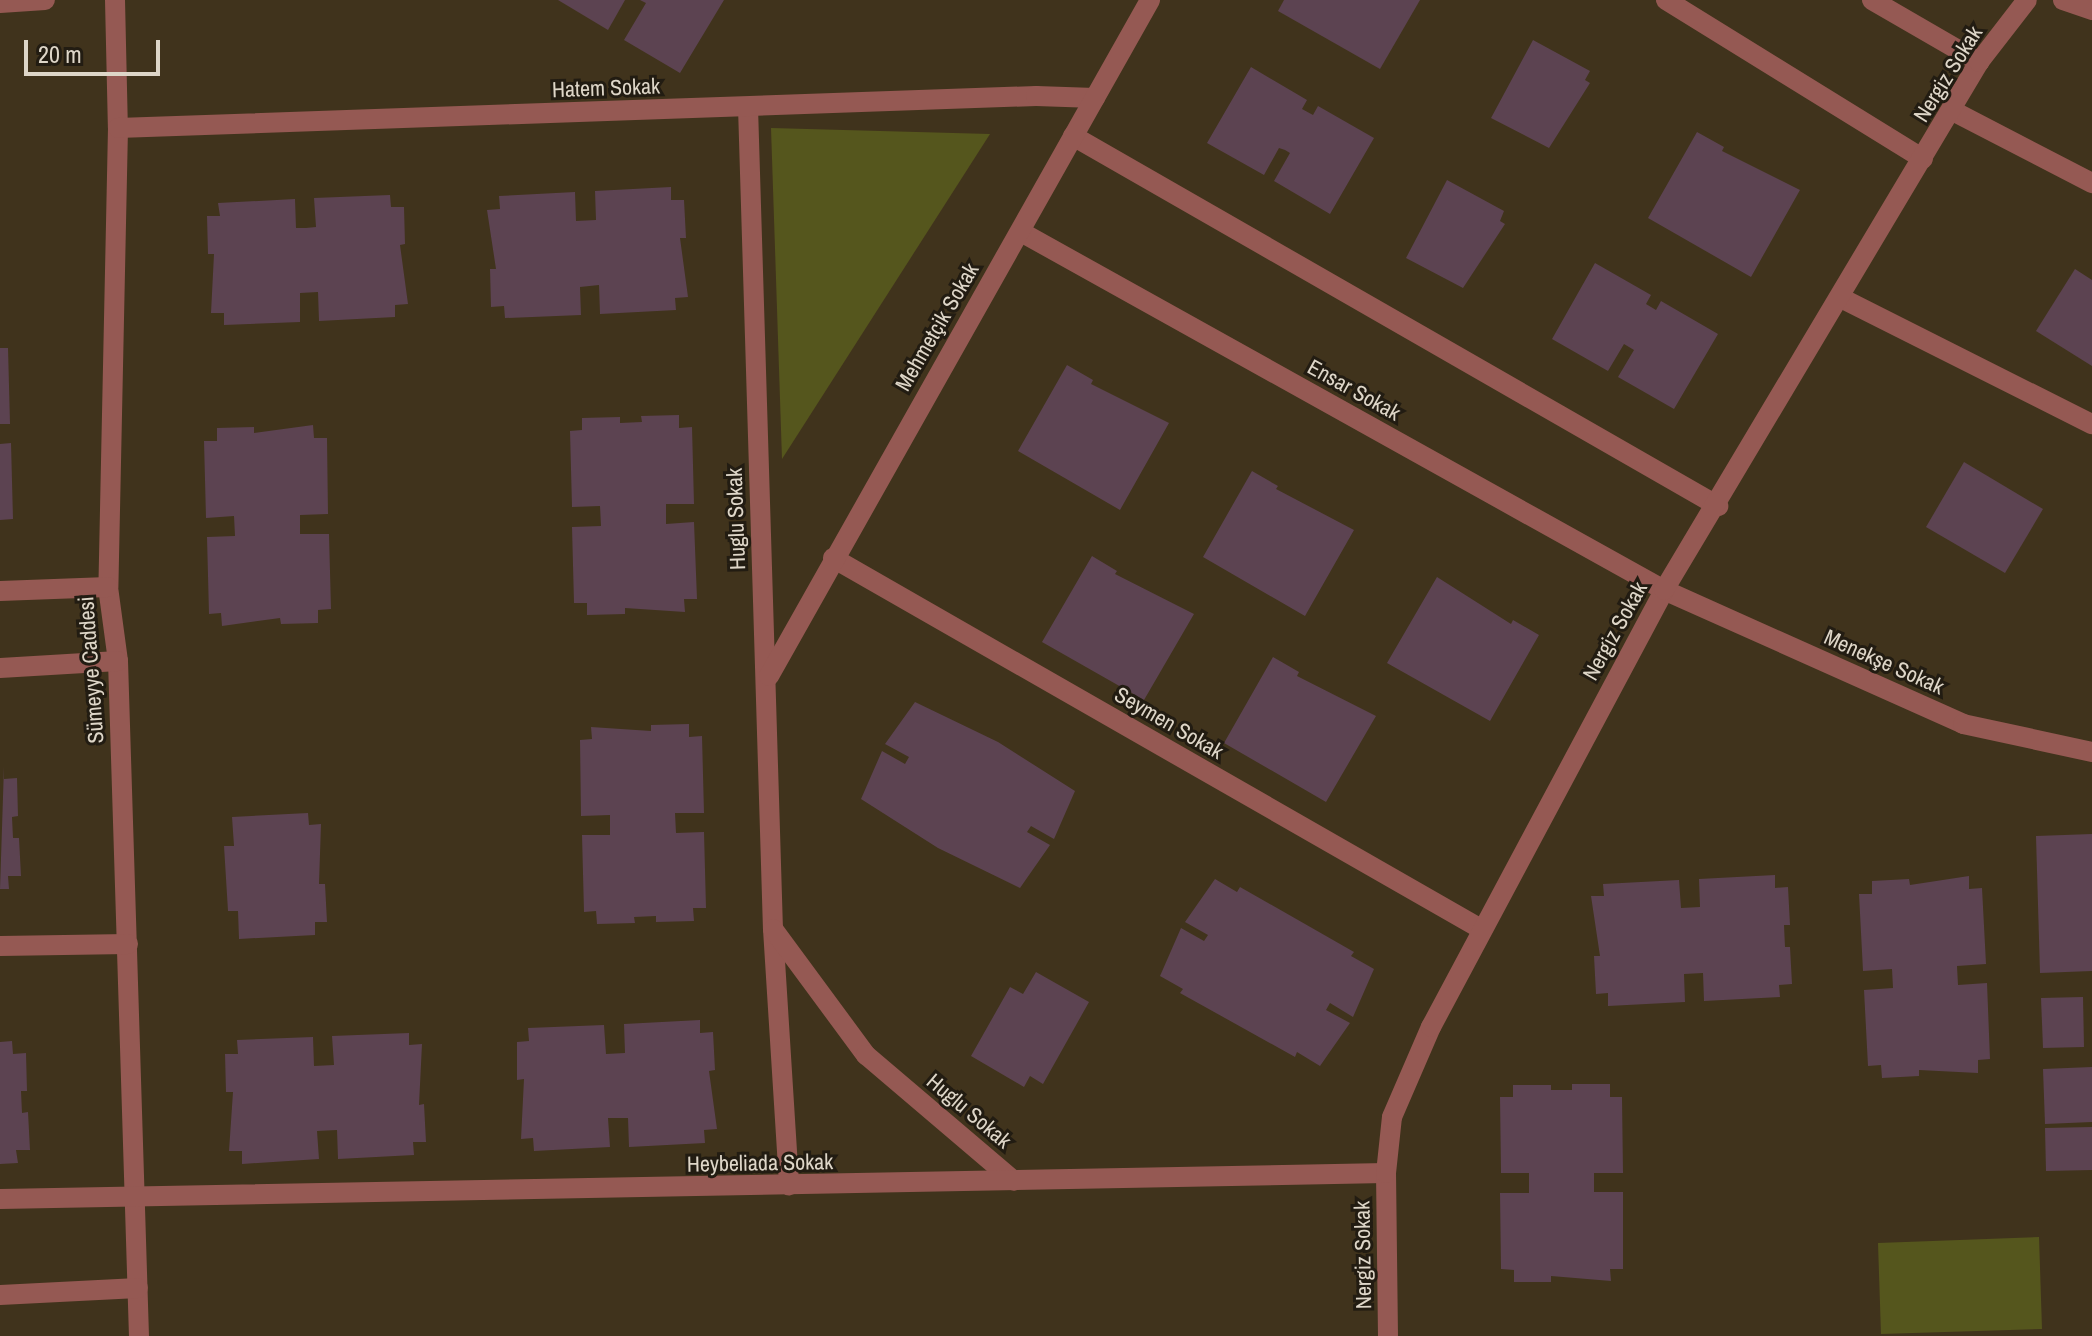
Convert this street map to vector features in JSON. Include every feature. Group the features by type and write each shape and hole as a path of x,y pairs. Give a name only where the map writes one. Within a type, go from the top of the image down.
{"street":[{"path":"0,3 45,0"},
{"name":"Sümeyye Caddesi","path":"115,0 118,128 108,587 118,661 139,1336"},
{"name":"Mehmetçik Sokak","path":"767,678 1150,0"},
{"path":"1666,0 1923,159"},
{"path":"1872,0 1979,62"},
{"name":"Nergiz Sokak","path":"1388,1336 1386,1173 1392,1117 1481,929 1664,590 1718,506 1979,62 2027,0"},
{"path":"2063,0 2092,10"},
{"name":"Hatem Sokak","path":"118,128 1095,98"},
{"name":"Huglu Sokak","path":"748,107 773,929 789,1186"},
{"path":"1951,110 2092,183"},
{"path":"1073,136 1718,506"},
{"name":"Ensar Sokak","path":"1021,232 1664,590"},
{"path":"1841,298 2092,424"},
{"name":"Seymen Sokak","path":"833,558 1481,929"},
{"path":"0,591 108,587"},
{"name":"Menekşe Sokak","path":"1664,590 1963,724 2092,752"},
{"path":"0,668 118,661"},
{"name":"Huglu Sokak","path":"773,929 866,1055 1014,1181"},
{"path":"0,946 128,944"},
{"name":"Heybeliada Sokak","path":"0,1199 1386,1173"},
{"path":"0,1295 138,1288"}],"shaded area":[{"path":"771,128 990,134 782,459"},
{"path":"2039,1237 2042,1329 1881,1334 1878,1243"}],"building":[{"path":"558,0 625,0 608,30"},
{"path":"640,0 724,0 680,73 624,40 646,3"},
{"path":"1284,0 1420,0 1380,69 1278,11"},
{"path":"1533,40 1590,71 1585,80 1590,83 1549,148 1491,118"},
{"path":"1251,67 1307,100 1302,109 1313,115 1318,106 1374,138 1330,214 1274,181 1290,153 1285,150 1279,148 1264,175 1207,143"},
{"path":"1697,132 1724,147 1722,151 1800,190 1751,277 1648,218"},
{"path":"1447,180 1504,211 1500,221 1505,224 1463,288 1406,258"},
{"path":"671,187 671,200 684,200 686,238 680,238 688,297 675,298 676,310 600,314 599,285 580,287 581,315 505,318 504,306 491,307 490,269 496,269 487,210 500,209 499,196 575,192 576,221 596,220 595,191"},
{"path":"390,195 391,207 404,207 405,244 400,245 408,304 395,305 395,317 319,321 318,292 300,293 300,322 224,325 224,313 211,313 214,254 208,254 207,216 220,216 218,203 295,199 296,228 306,228 316,227 314,198"},
{"path":"1595,263 1651,295 1646,304 1656,310 1661,301 1718,334 1674,409 1618,377 1634,350 1624,344 1608,371 1552,339"},
{"path":"2075,269 2092,280 2092,366 2036,331"},
{"path":"0,348 8,348 10,424 0,424"},
{"path":"1067,365 1093,380 1091,384 1169,423 1120,510 1018,451"},
{"path":"679,415 679,428 692,427 694,504 666,504 666,524 694,522 697,599 684,599 685,612 625,608 625,614 587,615 587,603 574,603 572,527 601,526 600,506 572,507 570,431 582,430 582,418 620,417 620,423 642,422 641,416"},
{"path":"313,425 314,438 327,438 328,514 300,515 300,534 329,534 331,609 318,610 318,623 281,624 280,618 222,626 221,613 209,614 207,537 235,536 234,516 206,518 204,441 217,441 217,428 254,427 254,433"},
{"path":"11,443 13,519 0,520 0,444"},
{"path":"1964,462 2043,509 2005,573 1926,527"},
{"path":"1252,471 1278,486 1276,489 1354,530 1305,616 1203,557"},
{"path":"1092,556 1117,571 1115,574 1194,614 1144,700 1042,642"},
{"path":"1437,577 1511,624 1513,620 1539,635 1490,721 1387,663"},
{"path":"1273,657 1299,672 1297,676 1376,716 1326,802 1224,743"},
{"path":"915,702 998,742 1075,791 1054,839 1031,826 1027,832 1050,845 1020,888 938,848 861,799 882,751 905,764 909,757 885,744"},
{"path":"689,724 689,737 702,736 704,813 675,813 676,833 704,832 706,908 693,908 694,921 656,922 656,916 634,917 635,923 597,924 596,911 584,912 582,835 610,835 610,815 581,816 580,740 592,739 591,727 651,731 651,725"},
{"path":"4,766 4,779 17,778 18,816 12,817 13,838 19,838 21,876 8,876 9,889 0,889"},
{"path":"308,813 309,825 321,824 319,884 325,884 327,922 315,922 315,935 239,939 238,911 228,911 224,846 234,846 232,817"},
{"path":"2092,834 2092,971 2040,973 2036,836"},
{"path":"1775,875 1775,888 1788,887 1790,925 1784,925 1785,947 1790,947 1792,984 1779,985 1780,997 1704,1001 1703,973 1684,974 1685,1002 1608,1006 1608,993 1596,994 1594,956 1600,956 1591,896 1604,896 1603,884 1679,880 1681,908 1700,907 1699,879"},
{"path":"1969,876 1969,889 1982,888 1986,964 1957,966 1958,985 1987,983 1990,1059 1978,1060 1978,1073 1919,1070 1919,1076 1882,1078 1881,1065 1868,1066 1864,990 1893,988 1892,969 1863,971 1859,894 1872,894 1872,881 1909,879 1910,885"},
{"path":"1215,879 1237,892 1240,887 1354,952 1351,956 1374,969 1353,1017 1330,1003 1326,1010 1350,1023 1320,1066 1297,1052 1295,1057 1180,993 1183,989 1160,976 1181,928 1204,941 1208,935 1185,922"},
{"path":"1036,972 1089,1002 1043,1084 1030,1076 1024,1087 971,1056 1010,987 1023,994"},
{"path":"2083,997 2084,1047 2043,1048 2041,998"},
{"path":"700,1020 700,1033 713,1032 715,1070 709,1071 717,1129 704,1130 705,1143 629,1147 628,1118 608,1118 610,1147 534,1151 533,1138 521,1139 524,1079 517,1080 517,1042 529,1041 528,1028 604,1025 606,1054 625,1053 624,1024"},
{"path":"409,1033 409,1045 422,1044 419,1105 424,1104 426,1142 413,1142 414,1155 338,1159 337,1130 317,1131 319,1159 242,1164 242,1151 229,1151 233,1092 226,1092 225,1054 238,1054 237,1040 313,1037 314,1066 334,1065 332,1036"},
{"path":"12,1041 13,1054 26,1053 27,1091 21,1091 22,1113 28,1112 30,1150 16,1150 18,1163 0,1164 0,1042"},
{"path":"2092,1067 2092,1122 2045,1124 2043,1069"},
{"path":"1572,1084 1610,1084 1610,1097 1622,1097 1623,1173 1594,1173 1594,1192 1623,1192 1623,1269 1610,1269 1611,1281 1551,1276 1551,1282 1514,1282 1514,1270 1501,1269 1500,1193 1529,1193 1529,1173 1501,1173 1500,1097 1513,1097 1513,1085 1551,1085 1551,1090 1572,1090"},
{"path":"2092,1127 2092,1170 2046,1171 2045,1128"}]}
